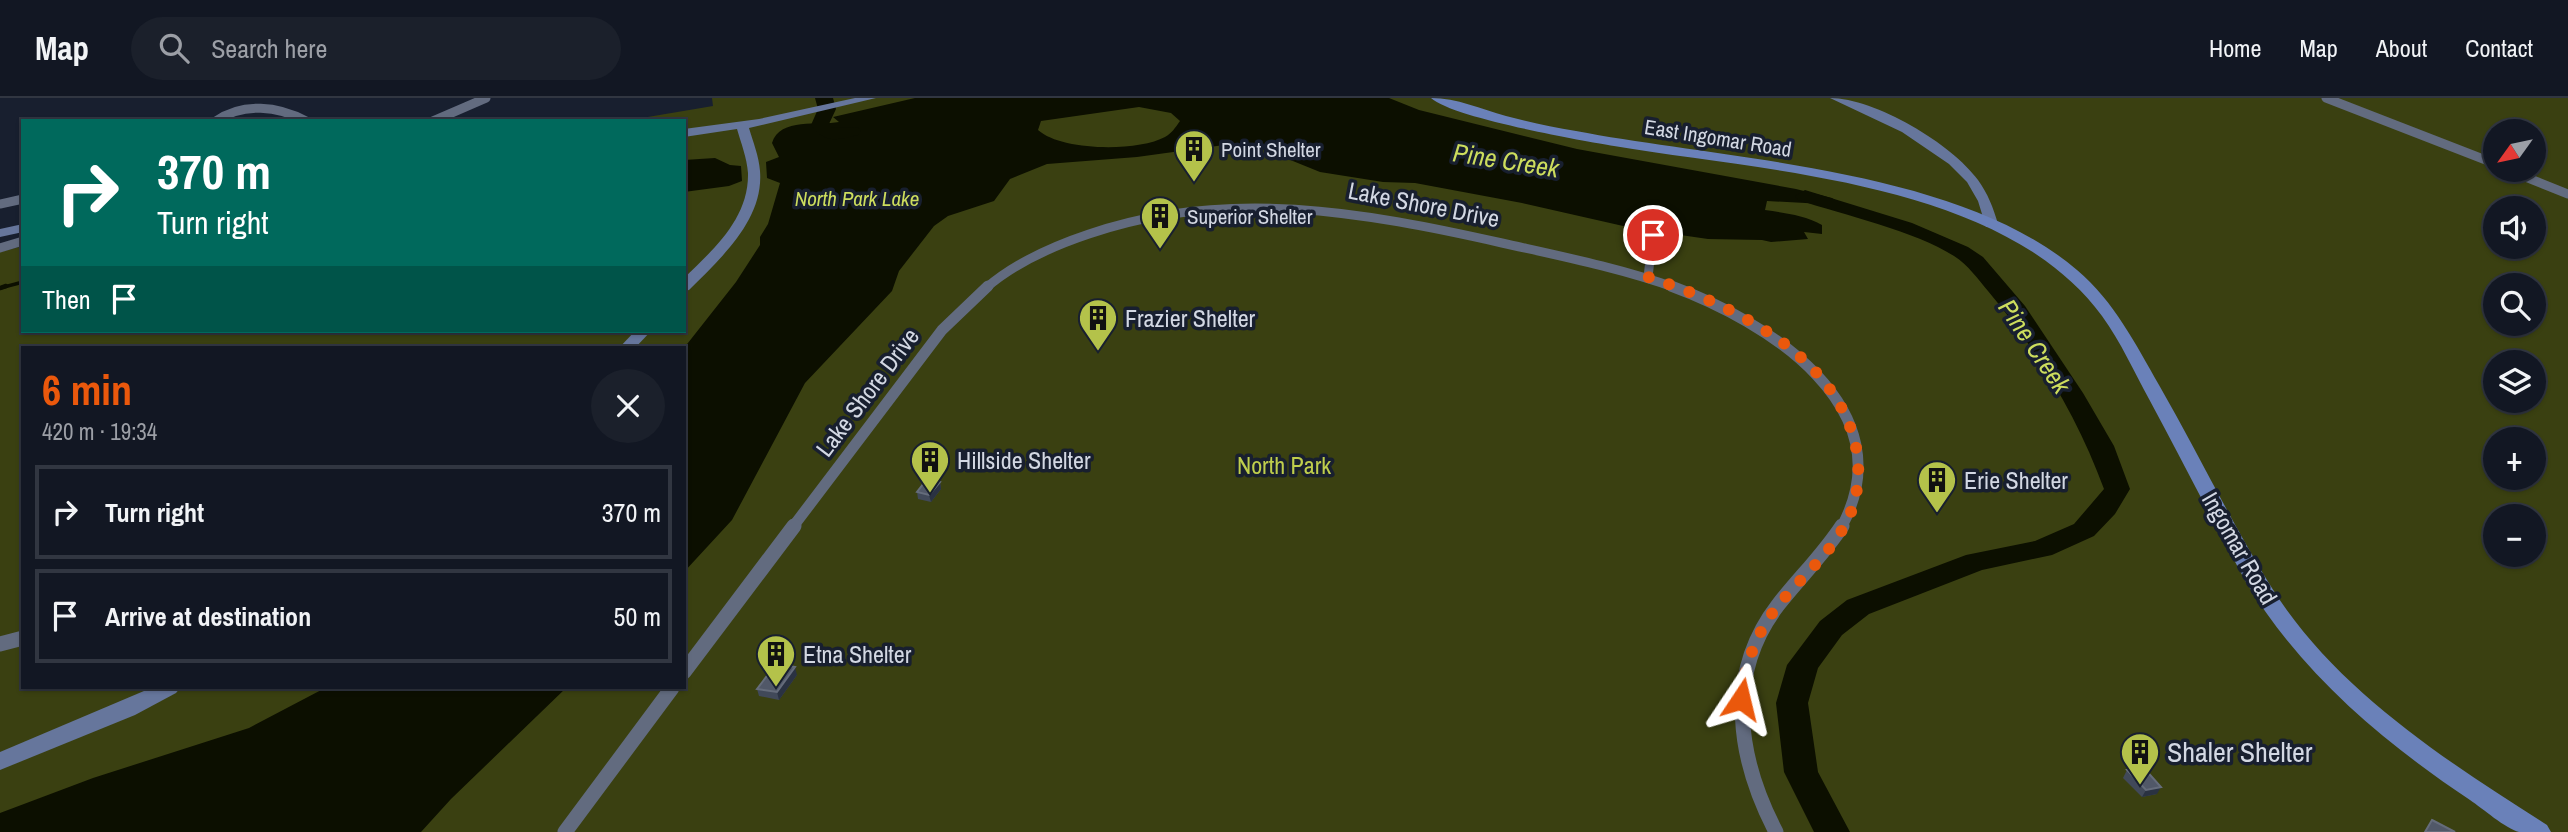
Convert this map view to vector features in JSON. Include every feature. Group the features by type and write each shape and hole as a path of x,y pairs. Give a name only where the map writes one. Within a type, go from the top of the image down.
{"main road":[{"name":"East Ingomar Road","path":"1437,98 1493,116 1566,134 1889,190 1942,205 1991,224"},
{"name":"Ingomar Road","path":"1991,224 2030,244 2064,266 2100,302 2251,569 2278,613 2315,660 2373,713 2436,764 2538,832"}],"street":[{"path":"438,119 486,98 492,98"},
{"path":"686,133 811,112 870,98"},
{"path":"1836,98 1902,125 1946,156 1971,181 1986,204 1991,224"},
{"path":"2326,98 2483,159"},
{"path":"218,119 243,110 263,109 281,111 301,119"},
{"path":"686,285 727,241 752,198 753,164 742,125"},
{"path":"2538,182 2568,194"},
{"path":"0,204 21,199"},
{"name":"Lake Shore Drive","path":"686,669 960,309 1012,267 1066,242 1115,226 1169,214 1233,206 1292,206 1373,215 1648,277 1725,308 1786,346 1832,392 1849,422 1857,448 1858,476 1854,505 1848,520 1825,553 1766,622 1748,659 1743,679 1743,746 1758,796 1776,832"},
{"path":"0,233 21,228"},
{"path":"1648,277 1653,235"},
{"path":"0,248 21,242"},
{"path":"629,346 641,333"},
{"path":"0,644 21,639"},
{"path":"0,761 127,709 167,689"},
{"path":"565,832 671,689"}],"green space":[{"name":"North Park","path":"712,98 2568,98 2568,832 0,832 0,252 21,247 21,333 686,333 686,119 636,119 713,106"}],"water":[{"name":"North Park Lake","path":"915,98 1389,98 1419,110 1577,149 1796,189 1832,198 1842,205 1767,201 1765,210 1787,213 1822,225 1822,234 1804,232 1808,239 1771,242 1708,239 1632,228 1522,203 1415,183 1383,182 1320,172 1263,149 1224,145 1137,157 1047,164 1010,179 994,201 948,216 934,226 899,271 892,291 805,383 732,520 686,570 686,346 736,282 760,245 760,237 768,224 780,183 767,178 766,162 779,157 772,143 776,135 791,126 839,122 833,117","holes":["1139,107 1171,113 1180,121 1165,137 1152,142 1119,147 1064,142 1038,130 1041,121"]},
{"name":"North Park Lake","path":"715,158 730,165 741,166 742,181 729,186 686,192 686,160"},
{"path":"323,689 565,689 451,799 421,832 0,832 0,813 93,778 249,728"}],"building":[{"path":"927,479 940,482 929,495 917,492"},
{"path":"776,664 795,667 777,692 757,689"},
{"path":"2143,767 2161,787 2146,790 2127,770"},
{"path":"2432,820 2455,832 2425,832"}],"waterway":[{"name":"Pine Creek","path":"824,98 827,109 820,125 828,134 852,131"},
{"name":"Pine Creek","path":"1805,196 1905,227 1961,251 1975,262 2017,311 2071,393 2101,446 2117,489 2105,508 2084,530 2042,549 1976,562 1858,607 1831,628 1803,665 1792,703 1801,772 1832,832"},
{"path":"6,286 0,288 21,283"}],"place":[{"name":"Point Shelter","path":"1194,183"},
{"name":"Superior Shelter","path":"1160,250"},
{"name":"Frazier Shelter","path":"1098,352"},
{"name":"Hillside Shelter","path":"930,494"},
{"name":"Erie Shelter","path":"1937,514"},
{"name":"Etna Shelter","path":"776,688"},
{"name":"Shaler Shelter","path":"2140,786"}],"route":[{"path":"1653,235 1648,277 1725,308 1786,346 1806,363 1832,392 1849,422 1857,448 1858,476 1854,505 1848,520 1825,553 1766,622 1748,659 1741,699"}]}
